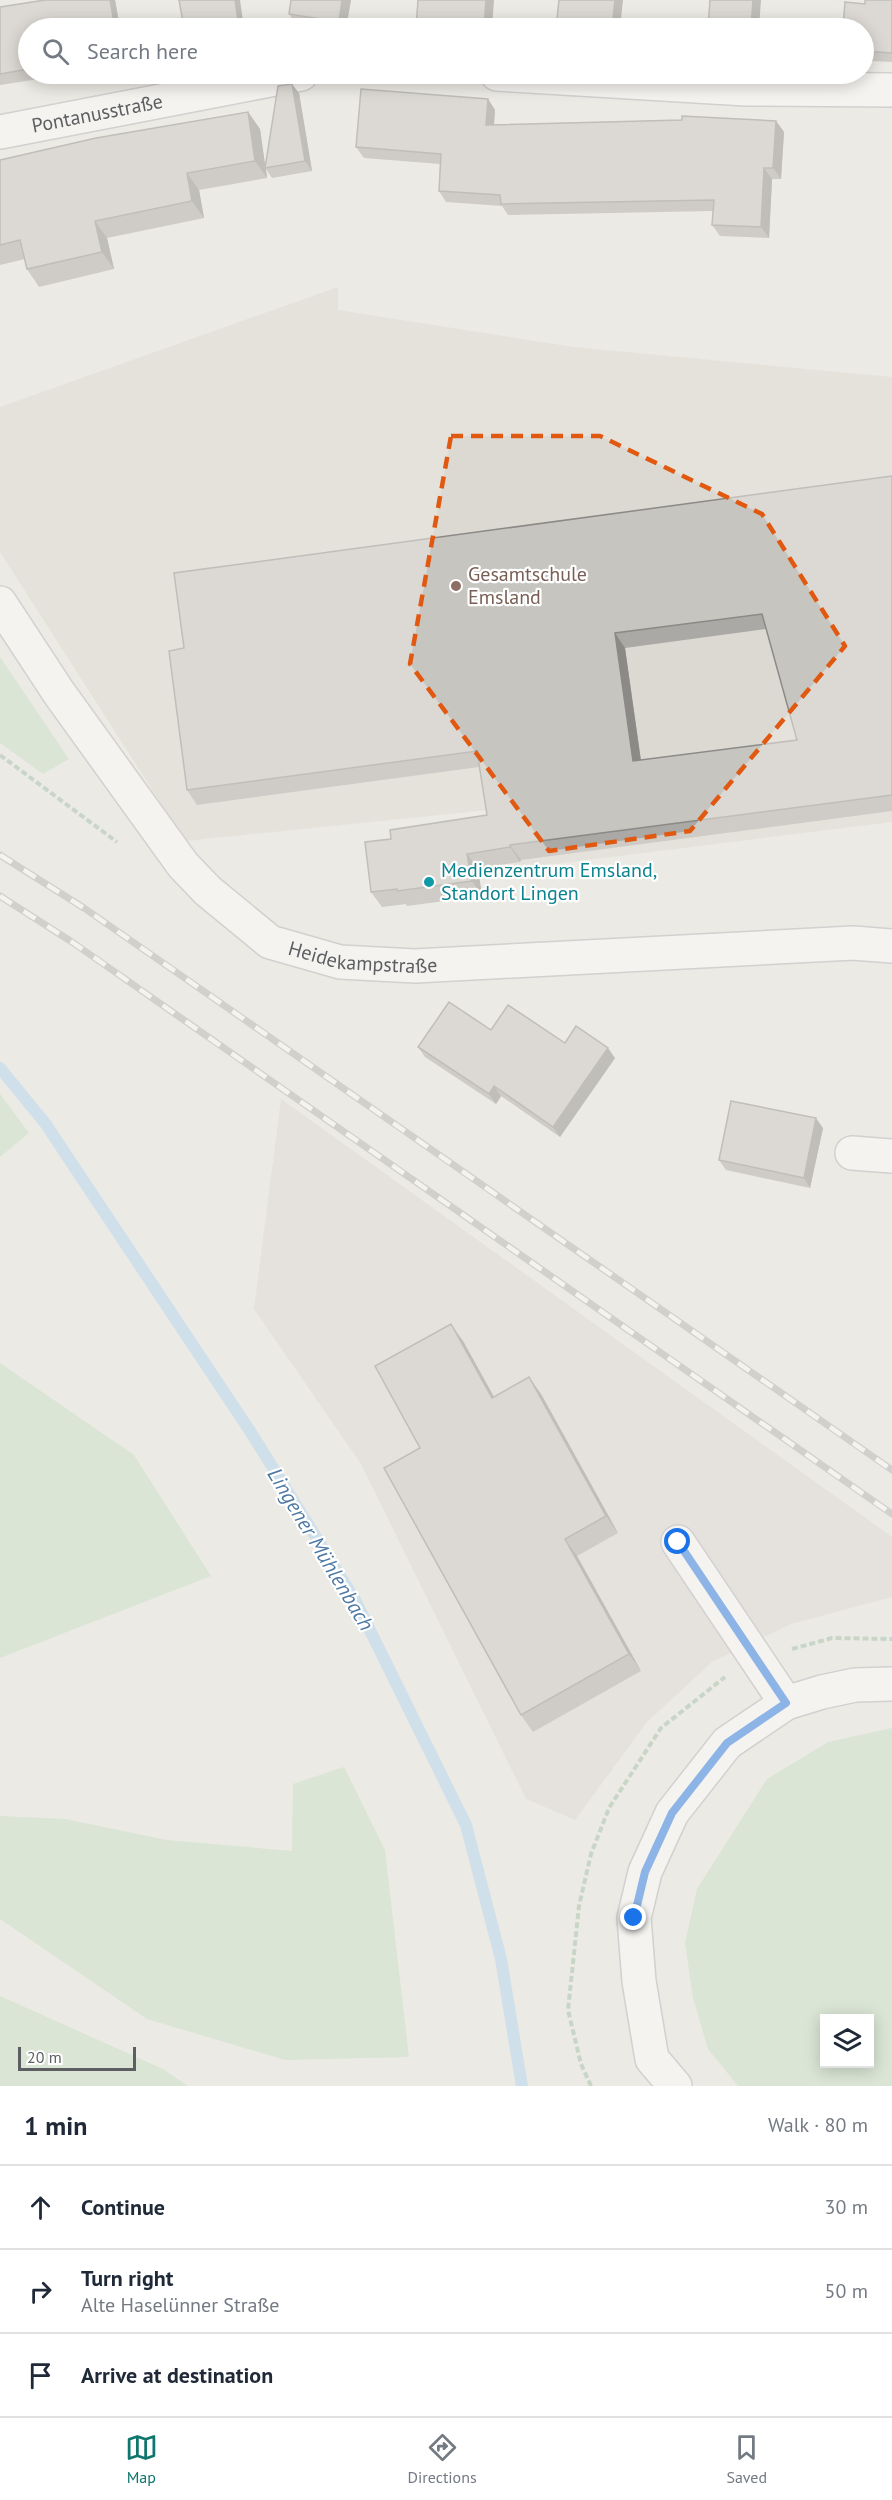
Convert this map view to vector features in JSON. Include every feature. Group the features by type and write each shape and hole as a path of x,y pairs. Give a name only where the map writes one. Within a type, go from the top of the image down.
{"street":[{"name":"Pontanusstraße","path":"0,132 249,84"},
{"path":"663,84 746,89 892,90"},
{"name":"Heidekampstraße","path":"0,603 59,693 183,865 208,891 270,942 340,962 416,966 853,944 892,946"},
{"path":"852,1153 892,1156"},
{"path":"678,1542 786,1703"},
{"path":"652,2073 639,1981 634,1918 645,1872 672,1813 727,1743 786,1703 855,1685 892,1684"},
{"path":"652,2073 675,2086"},
{"path":"652,2073 699,2086"}],"path":[{"path":"0,755 120,844"}],"highlighted area":[{"path":"451,436 600,436 762,514 845,646 690,831 549,851 410,664"}],"shaded area":[{"name":"Gesamtschule Emsland","path":"338,287 338,310 574,347 892,377 892,822 505,870 498,809 185,841 0,552 0,407"},
{"path":"281,1099 892,1537 892,1597 791,1624 712,1662 647,1722 575,1820 526,1799 361,1464 254,1309"}],"green space":[{"path":"0,657 69,759 43,774 0,743"},
{"path":"0,1094 29,1133 0,1157"},
{"path":"0,1363 134,1455 211,1576 0,1658"},
{"path":"892,1728 892,2086 738,2086 708,2049 693,1998 685,1943 697,1889 767,1779 828,1742"},
{"path":"344,1767 385,1850 409,2057 285,2060 147,2019 0,1919 0,1816 65,1819 167,1840 292,1851 293,1784"},
{"path":"0,1996 163,2069 188,2086 0,2086"}],"building":[{"path":"45,0 110,0 113,18 18,18 18,71 0,74 0,7"},
{"path":"179,0 235,0 238,18 182,18"},
{"path":"291,0 342,0 340,18 314,18 289,14"},
{"path":"418,0 486,0 485,18 417,18"},
{"path":"559,0 615,0 613,18 557,18"},
{"path":"710,0 753,0 752,18 709,18"},
{"path":"865,0 892,0 892,53 874,52 874,18 844,18 845,2 865,4"},
{"path":"292,84 305,161 265,168 278,86"},
{"path":"361,89 488,99 486,125 682,120 682,116 776,121 773,168 764,168 761,227 712,225 714,200 501,204 500,195 439,191 441,154 356,147"},
{"path":"248,112 255,161 187,173 192,201 95,221 102,252 27,269 20,240 0,245 0,160 96,138"},
{"path":"892,476 892,795 510,845 510,847 467,854 472,881 397,891 397,889 371,892 365,842 391,839 390,830 487,815 477,751 187,790 169,651 184,648 174,573","holes":["762,614 797,740 633,761 615,633"]},
{"path":"449,1002 491,1030 508,1005 565,1043 576,1026 608,1048 553,1127 494,1086 489,1094 418,1047"},
{"path":"731,1101 816,1118 804,1178 719,1160"},
{"path":"451,1324 492,1398 529,1377 606,1516 565,1539 629,1654 521,1715 384,1468 420,1448 375,1366"}],"waterway":[{"name":"Lingener Mühlenbach","path":"0,1068 45,1123 250,1431 355,1600 466,1825 501,1959 522,2086"}],"railway":[{"path":"0,855 84,908 892,1470"},
{"path":"0,896 72,942 892,1514"}],"place":[{"name":"Gesamtschule Emsland","path":"456,586"},
{"name":"Medienzentrum Emsland, Standort Lingen","path":"429,882"}],"route":[{"path":"634,1918 645,1872 672,1813 727,1743 786,1703 678,1542"}]}
